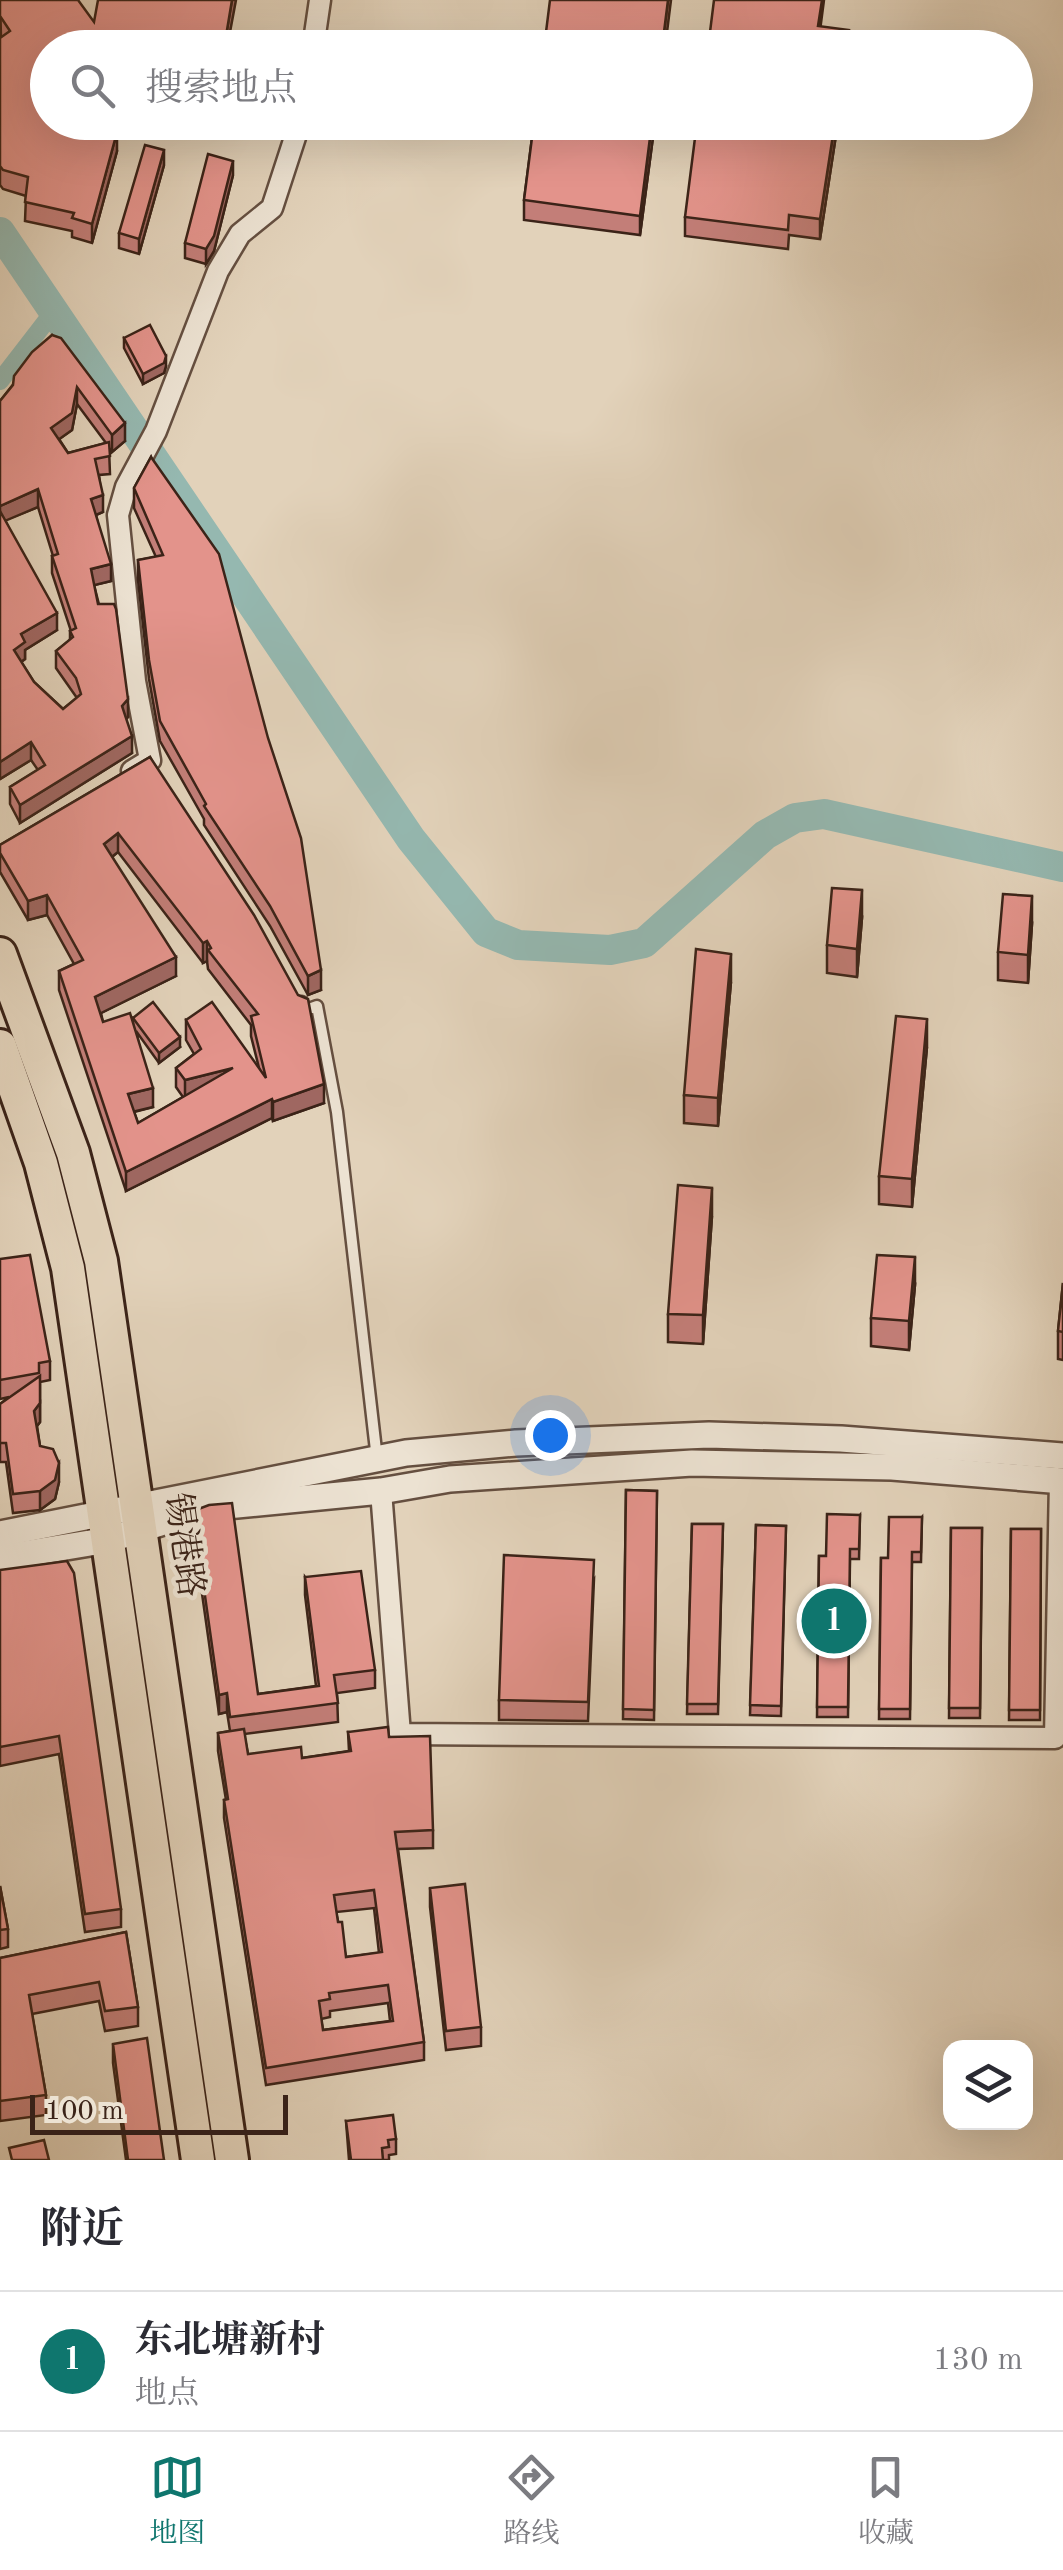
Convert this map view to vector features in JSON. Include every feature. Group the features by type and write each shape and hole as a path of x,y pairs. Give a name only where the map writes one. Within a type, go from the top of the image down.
{"main road":[{"name":"锡港路","path":"0,954 73,1153 100,1261 232,2160"},
{"path":"0,1046 41,1163 68,1268 198,2160"}],"street":[{"path":"316,30 320,0"},
{"path":"117,780 155,767 135,681 118,515 126,486 156,431 218,270 240,234 272,208 294,140"},
{"path":"0,1558 139,1518 377,1459 516,1443 709,1435 842,1439 1062,1473"},
{"path":"139,1518 381,1491 450,1479 692,1463 1062,1473"},
{"path":"381,1491 400,1734 1055,1738 1062,1473"},
{"path":"0,1534 106,1527"}],"lane":[{"path":"298,994 306,1010 317,1006 337,1112 377,1459"}],"building":[{"path":"0,0 78,0 94,22 98,0 232,0 227,30 30,30 30,140 115,140 92,224 72,218 74,213 25,202 28,177 0,166 0,38 10,31 0,16"},
{"path":"550,0 668,0 664,30 546,30"},
{"path":"714,0 822,0 818,26 849,30 710,30"},
{"path":"532,140 650,140 640,216 524,200"},
{"path":"695,140 832,140 820,219 789,215 788,230 685,217"},
{"path":"145,145 164,150 139,239 119,233"},
{"path":"208,154 233,161 214,236 206,249 185,243"},
{"path":"150,325 166,356 164,363 143,374 124,338"},
{"path":"52,335 61,338 125,423 112,435 77,387 72,413 51,428 68,453 109,442 110,456 95,459 103,495 91,499 111,564 91,569 98,604 114,604 116,609 128,699 122,706 132,736 20,805 10,787 45,765 31,742 0,762 0,511 57,613 21,634 25,642 14,650 34,682 63,709 81,694 76,678 56,651 73,637 70,631 76,628 52,556 58,554 38,489 0,506 0,401 32,352"},
{"path":"151,457 219,554 268,738 301,838 321,970 308,976 270,906 204,806 160,721 138,560 163,555 134,488"},
{"path":"150,757 254,915 298,995 308,999 324,1084 273,1102 272,1099 126,1172 59,971 83,960 47,895 28,901 0,853 0,845","holes":["118,833 203,943 207,941 211,948 208,950 258,1014 251,1016 266,1078 212,1002 186,1020 201,1049 176,1068 185,1080 233,1068 138,1123 128,1094 153,1088 130,1013 103,1022 95,997 176,957 104,844"]},
{"path":"832,888 862,890 857,949 827,945"},
{"path":"1003,894 1032,896 1028,955 998,952"},
{"path":"696,949 731,954 718,1098 684,1095"},
{"path":"153,1002 180,1037 159,1053 133,1018"},
{"path":"896,1016 927,1019 912,1179 879,1176"},
{"path":"678,1185 712,1188 703,1315 668,1314"},
{"path":"30,1255 50,1361 39,1363 39,1373 0,1380 0,1259"},
{"path":"877,1255 915,1257 909,1321 871,1318"},
{"path":"1063,1283 1063,1332 1058,1331"},
{"path":"40,1376 40,1403 34,1411 40,1446 53,1449 59,1463 55,1480 40,1491 13,1494 6,1443 0,1443 0,1404"},
{"path":"626,1490 657,1491 654,1710 623,1709"},
{"path":"232,1503 258,1694 319,1686 305,1577 361,1571 375,1670 334,1675 338,1703 230,1717 227,1693 219,1695 193,1511"},
{"path":"827,1514 860,1515 859,1549 850,1549 848,1707 817,1707 819,1556 826,1556"},
{"path":"889,1517 922,1517 921,1552 912,1552 910,1709 879,1709 881,1558 888,1558"},
{"path":"692,1524 723,1524 718,1704 687,1704"},
{"path":"756,1525 786,1526 781,1706 750,1705"},
{"path":"951,1528 982,1528 980,1708 949,1708"},
{"path":"1011,1529 1041,1529 1040,1710 1009,1710"},
{"path":"504,1555 594,1560 588,1702 499,1700"},
{"path":"67,1561 74,1573 121,1909 85,1914 59,1736 0,1747 0,1570"},
{"path":"388,1727 389,1737 430,1736 433,1830 395,1832 424,2042 266,2068 224,1800 228,1799 218,1733 244,1729 248,1754 301,1747 302,1758 351,1751 348,1732","holes":["374,1890 382,1952 346,1957 334,1895","388,1985 393,2021 323,2030 319,2001 330,1999 329,1993"]},
{"path":"465,1884 481,2027 446,2031 430,1888"},
{"path":"0,1886 8,1929 0,1930"},
{"path":"126,1932 138,2007 105,2011 99,1982 29,1995 46,2095 0,2101 0,1958"},
{"path":"147,2038 164,2160 128,2160 113,2044"},
{"path":"393,2115 396,2139 388,2140 389,2147 382,2148 383,2160 351,2160 346,2121"},
{"path":"44,2140 49,2160 12,2160 9,2148"}],"waterway":[{"path":"0,232 411,839 486,932 518,945 610,950 644,943 765,835 795,818 824,814 1063,867"},
{"path":"0,381 54,311"}],"place":[{"name":"东北塘新村","path":"834,1621"}]}
